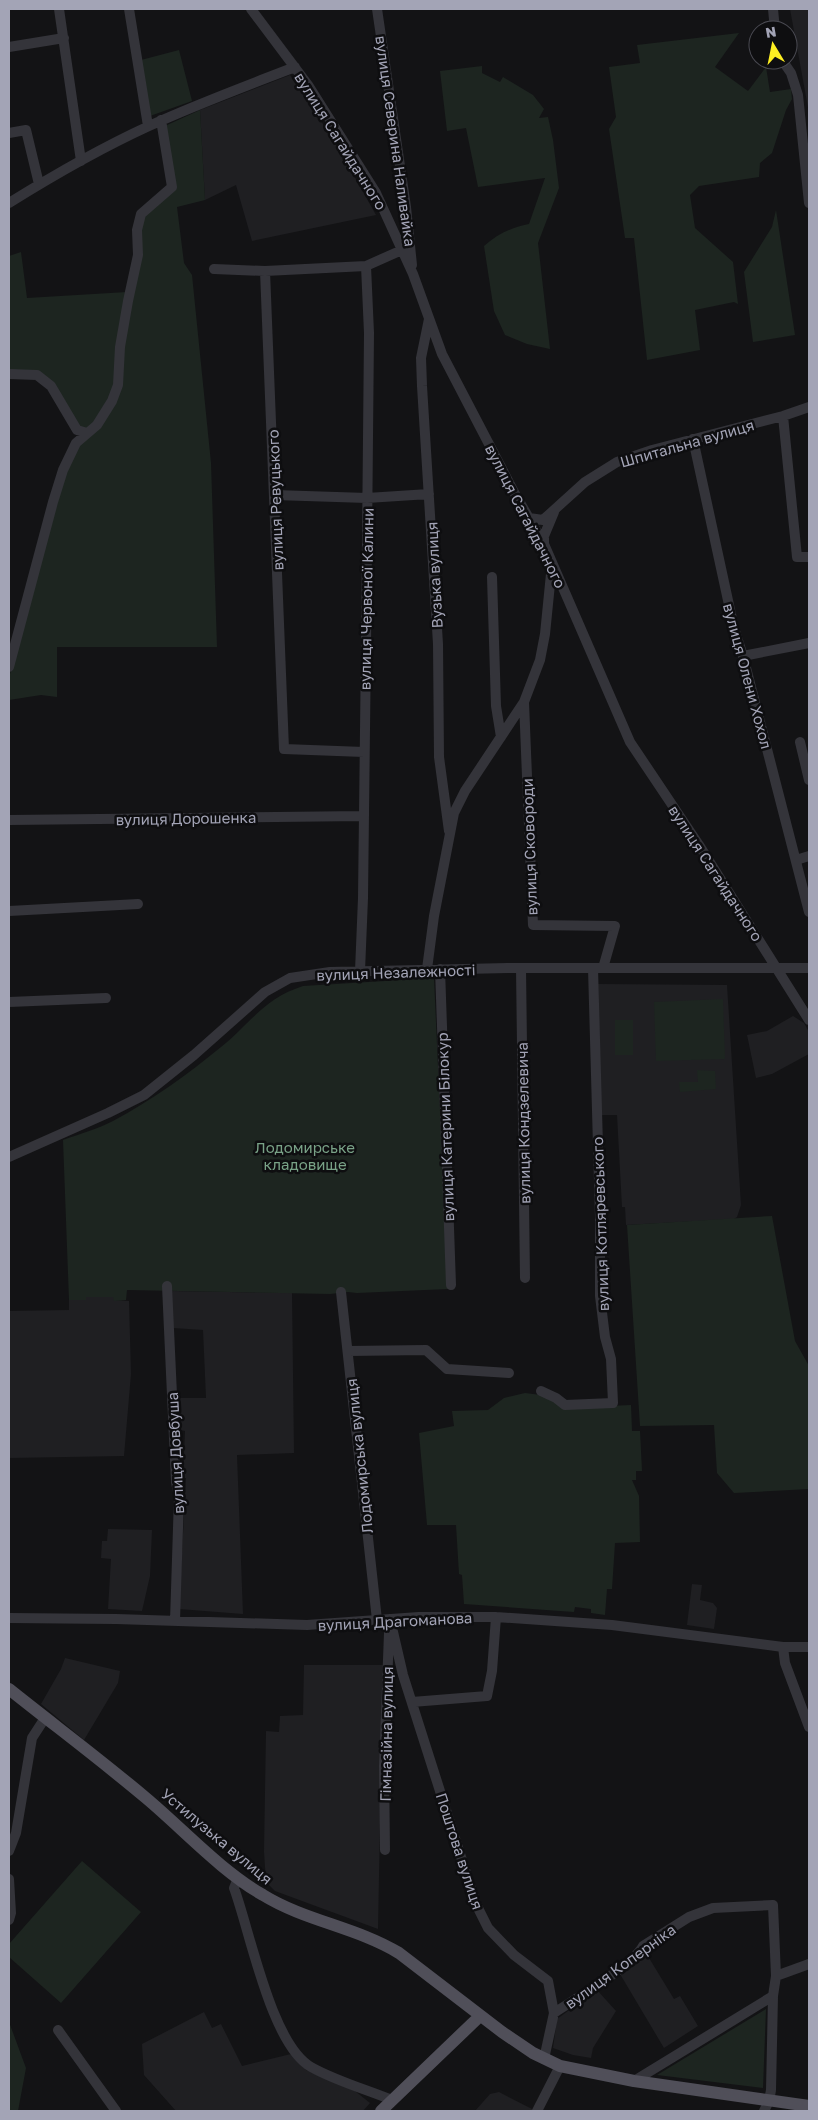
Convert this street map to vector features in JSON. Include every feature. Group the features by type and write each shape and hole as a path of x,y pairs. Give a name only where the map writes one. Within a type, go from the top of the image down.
{"main road":[{"name":"Устилузька вулиця","path":"9,1689 145,1797 238,1878 285,1908 382,1943 399,1953 480,2016 544,2059 560,2066 766,2106 809,2106"},
{"path":"381,2111 480,2016"}],"street":[{"path":"59,9 81,161"},
{"path":"129,9 148,126"},
{"name":"вулиця Сагайдачного","path":"251,9 295,67 359,165 391,222 413,274 442,354 515,494 544,544 630,742 699,845 809,1020"},
{"name":"вулиця Северина Наливайка","path":"377,9 413,274"},
{"path":"9,47 64,38"},
{"path":"9,203 103,148 148,126 295,67"},
{"path":"789,70 798,95 809,203"},
{"path":"9,667 52,502 63,470 76,443 98,425 112,401 118,385 126,310 138,255 137,230 141,214 172,186 162,120"},
{"path":"9,133 26,130 39,184"},
{"path":"391,222 396,226 407,222"},
{"path":"214,269 265,271 366,266 402,250"},
{"name":"вулиця Червоної Калини","path":"360,971 363,898 369,333 366,266"},
{"name":"вулиця Ревуцького","path":"265,271 284,750 364,752"},
{"name":"Вузька вулиця","path":"429,318 422,358 428,494 433,543 438,644 439,757 449,831"},
{"path":"9,374 37,375 51,386 77,430 87,433"},
{"name":"Шпитальна вулиця","path":"544,544 554,511 584,482 617,462 783,416 809,406"},
{"path":"783,416 797,557 809,557"},
{"name":"вулиця Олени Хохол","path":"693,440 732,618 809,912"},
{"path":"275,494 367,498 428,494"},
{"path":"530,518 543,520 554,511"},
{"path":"427,969 434,916 454,813 464,791 524,702 540,660 545,634 552,563"},
{"path":"492,577 496,706 501,737"},
{"path":"743,656 809,644"},
{"name":"вулиця Сковороди","path":"524,702 533,925 615,926 598,968"},
{"path":"800,742 809,780"},
{"name":"вулиця Дорошенка","path":"9,820 363,816"},
{"path":"796,860 809,856"},
{"path":"9,911 138,904"},
{"name":"вулиця Кондзелевича","path":"521,968 525,1278"},
{"name":"вулиця Котляревського","path":"541,1392 556,1398 565,1405 613,1403 611,1359 605,1337 600,1296 598,968"},
{"name":"вулиця Незалежності","path":"9,1157 144,1095 194,1055 265,992 290,978 330,972 427,969 809,968"},
{"name":"вулиця Катерини Білокур","path":"440,969 451,1285"},
{"path":"9,1002 106,998"},
{"name":"вулиця Довбуша","path":"167,1286 176,1482 179,1498 175,1621"},
{"name":"Лодомирська вулиця","path":"341,1292 377,1620"},
{"path":"348,1351 426,1350 447,1369 509,1373"},
{"name":"вулиця Драгоманова","path":"9,1618 307,1625 418,1616 496,1617 612,1625 783,1647 809,1647"},
{"path":"412,1702 487,1696 492,1671 496,1617"},
{"name":"Поштова вулиця","path":"390,1619 412,1702 476,1904 488,1928 514,1955 548,1981 554,2013 544,2059"},
{"name":"Гімназійна вулиця","path":"385,1850 384,1766 390,1619"},
{"path":"783,1647 785,1664 809,1728"},
{"path":"9,1851 16,1833 32,1738 45,1718"},
{"path":"238,1878 234,1888 243,1912 269,2004 280,2028 294,2050 309,2066 392,2100"},
{"path":"9,1879 11,1913 9,1920"},
{"name":"вулиця Коперніка","path":"554,2013 604,1980 639,1953 643,1946 689,1917 713,1908 773,1905 776,1976 773,1996 772,2090 766,2106"},
{"path":"776,1976 809,1964"},
{"path":"634,2081 773,1996"},
{"path":"58,2030 116,2111"},
{"path":"537,2111 560,2066"}],"shaded area":[{"path":"790,9 809,9 809,113 798,53 798,20 792,20"},
{"path":"290,75 335,142 376,215 252,241 236,185 205,200 200,110"},
{"path":"598,984 727,985 741,1205 737,1217 734,1219 626,1225 625,1207 622,1207 617,1115 601,1115"},
{"path":"793,1016 804,1023 809,1032 809,1054 772,1074 756,1078 747,1035 767,1031"},
{"path":"171,1291 292,1293 294,1453 237,1455 243,1614 179,1609 186,1478 183,1478 185,1431 180,1430 178,1398 206,1398 203,1330 173,1328"},
{"path":"86,1297 114,1297 114,1300 129,1301 131,1374 124,1456 9,1458 9,1311 69,1310 69,1300 86,1300"},
{"path":"108,1529 152,1530 150,1576 142,1611 108,1609 111,1559 101,1558 102,1541 107,1541"},
{"path":"692,1584 702,1585 700,1600 713,1603 717,1608 714,1629 687,1625"},
{"path":"65,1658 120,1671 118,1683 84,1740 41,1704 61,1669"},
{"path":"304,1665 383,1665 378,1929 275,1891 266,1882 264,1852 266,1731 279,1732 280,1716 303,1715"},
{"path":"645,1955 649,1958 674,1999 680,1996 698,2026 664,2048 620,1974"},
{"path":"597,1990 616,2011 593,2048 591,2058 573,2055 553,2048 557,2019"},
{"path":"204,2012 212,2028 221,2024 242,2066 291,2054 306,2070 355,2091 370,2103 363,2111 176,2111 144,2075 142,2044"},
{"path":"499,2092 534,2110 475,2111 490,2094"}],"green space":[{"path":"739,33 715,67 748,91 764,70 766,70 770,92 791,89 792,99 786,110 772,153 760,163 759,177 699,186 690,195 695,228 733,262 738,304 734,302 695,310 700,350 647,360 634,238 625,238 609,129 616,117 609,67 640,63 637,45"},
{"path":"179,50 192,101 150,116 141,60"},
{"path":"482,66 482,73 500,82 503,77 533,95 544,109 539,118 548,117 559,188 538,243 550,349 527,344 505,335 494,311 484,246 505,232 529,224 545,178 478,187 466,128 447,131 440,71"},
{"path":"200,110 205,200 177,207 184,263 192,275 211,463 217,647 57,647 57,697 41,695 9,700 9,678 44,539 62,479 84,429 78,428 51,384 9,372 9,256 21,252 27,298 127,292 143,215 174,188 165,126"},
{"path":"776,210 795,335 753,342 744,272 772,227"},
{"name":"Лодомирське кладовище","path":"434,978 448,1289 330,1294 127,1290 126,1300 114,1301 113,1297 86,1297 86,1300 69,1300 63,1140 107,1124 155,1096 221,1047 268,1004 289,991 303,986"},
{"path":"723,999 725,1059 656,1061 654,1002"},
{"path":"615,1020 633,1020 633,1055 615,1055"},
{"path":"697,1070 715,1071 716,1089 680,1092 679,1082 698,1082"},
{"path":"772,1216 795,1341 809,1366 809,1489 734,1493 717,1473 714,1425 640,1426 627,1225"},
{"path":"525,1393 541,1395 564,1408 631,1405 632,1431 640,1431 642,1471 636,1471 636,1480 632,1480 639,1496 640,1542 615,1543 612,1589 607,1589 605,1615 591,1613 591,1609 575,1607 574,1612 464,1604 462,1575 459,1574 456,1525 427,1525 419,1433 454,1426 452,1411 488,1410 504,1398"},
{"path":"82,1861 141,1912 61,2003 9,1957 9,1944"},
{"path":"766,2009 763,2088 657,2075"},
{"path":"9,2022 26,2068 18,2111 9,2111"}]}
